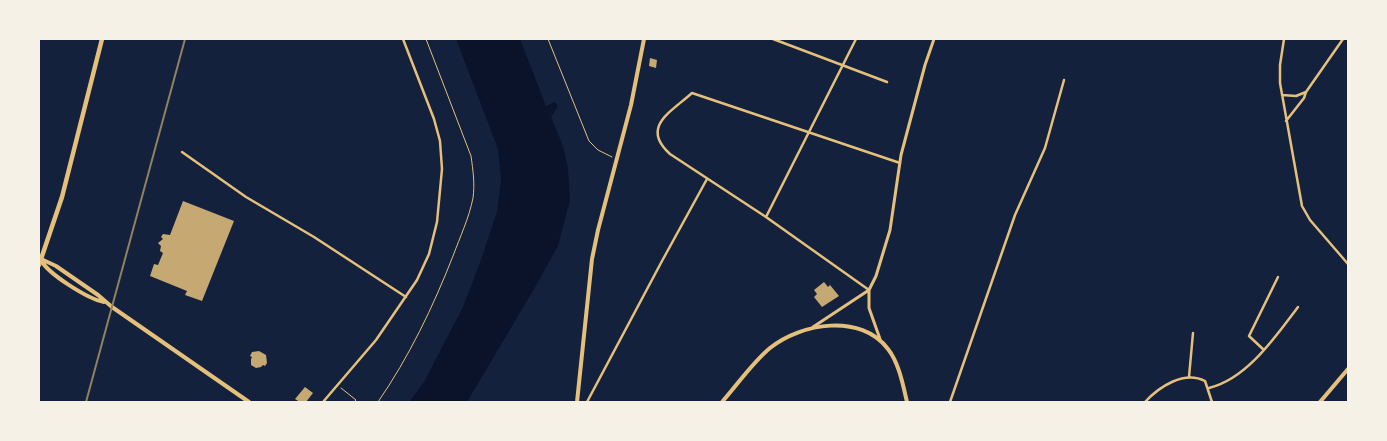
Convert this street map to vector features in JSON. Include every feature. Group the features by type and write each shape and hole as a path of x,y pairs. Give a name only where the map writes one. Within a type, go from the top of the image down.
{"main road":[{"path":"39,265 62,195 102,39"},
{"path":"577,402 592,259 631,105 644,39"},
{"path":"40,258 44,266 52,272 93,299 104,302"},
{"path":"40,258 56,266 98,295 104,302 249,402"},
{"path":"725,401 751,368 770,348 786,338 811,329 843,326 863,331 880,340 891,352 896,362 907,402"},
{"path":"1320,402 1348,369"}],"street":[{"path":"323,402 376,340 417,280 429,254 437,222 442,169 440,141 434,119 403,39"},
{"path":"773,39 887,82"},
{"path":"766,217 856,39"},
{"path":"880,340 869,308 869,290 876,276 890,230 900,163 925,65 934,39"},
{"path":"1284,39 1279,74 1302,206 1310,220 1348,264"},
{"path":"1286,121 1304,98 1306,92 1343,39"},
{"path":"950,402 1015,215 1045,148 1064,80"},
{"path":"1282,95 1296,96 1306,92"},
{"path":"869,290 766,217 662,147 657,137 657,128 692,93 900,163"},
{"path":"182,152 246,197 314,237 406,296"},
{"path":"587,402 707,179"},
{"path":"1264,350 1249,336 1278,277"},
{"path":"811,329 869,290"},
{"path":"1208,388 1221,384 1256,360 1298,306"},
{"path":"1189,377 1193,333"},
{"path":"1145,402 1154,392 1189,377 1200,378 1205,381 1212,402"}],"path":[{"path":"548,39 589,141 598,150 617,160"},
{"path":"337,385 356,400 354,402"}],"water":[{"path":"456,39 520,39 546,106 555,102 558,106 551,117 563,146 568,168 570,200 558,246 467,402 409,402 424,382 463,307 497,212 501,179 498,149"}],"building":[{"path":"650,58 657,60 656,68 649,66"},
{"path":"183,201 234,221 202,301 185,295 187,291 150,276 154,264 158,265 163,253 160,251 161,246 158,243 163,239 161,237 163,234 170,235"},
{"path":"824,282 828,287 830,285 839,296 822,307 814,297 817,294 814,290"},
{"path":"259,351 266,355 267,363 265,366 256,368 251,365 252,357 250,356 252,352"},
{"path":"305,387 313,393 306,402 300,402 295,399"}],"railway":[{"path":"86,402 185,39"}]}
